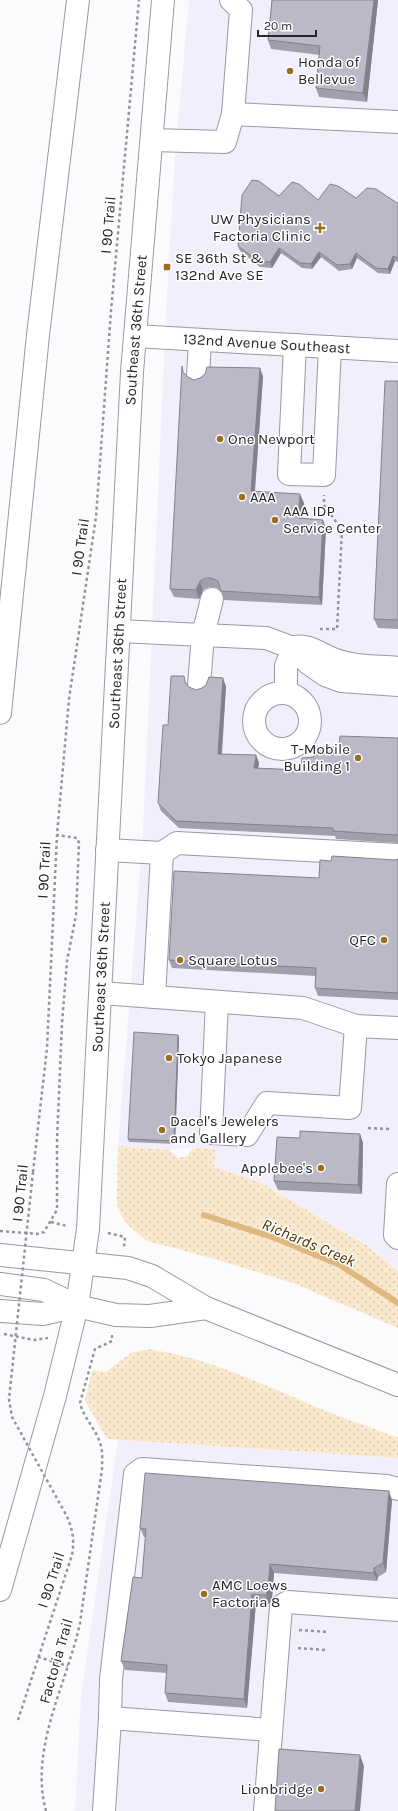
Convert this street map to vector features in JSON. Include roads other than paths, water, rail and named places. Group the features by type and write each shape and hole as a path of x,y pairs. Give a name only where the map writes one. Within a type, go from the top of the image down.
{"main road":[{"path":"0,713 38,335 78,0"},
{"name":"Southeast 36th Street","path":"0,1590 55,1396 77,1306 88,1225 135,336 163,0"},
{"path":"152,140 225,142 233,114 241,10 231,0"},
{"path":"233,114 398,122"},
{"name":"132nd Avenue Southeast","path":"135,336 398,351"},
{"path":"198,376 200,340"},
{"path":"295,345 289,474 324,475 330,347"},
{"path":"199,685 203,635 212,599"},
{"path":"119,630 266,638 293,648 308,663 325,674 341,681 398,685"},
{"path":"293,648 300,646 313,649 332,659 347,664 398,668"},
{"path":"286,693 286,666 293,648"},
{"path":"108,850 162,853 177,843 398,854"},
{"path":"154,997 162,853"},
{"path":"101,993 302,1008 356,1026 398,1028"},
{"path":"217,1002 211,1134 246,1135 267,1104 350,1108 356,1026"},
{"path":"398,1184 395,1235 398,1238"},
{"path":"0,1255 128,1268 152,1276 206,1308 398,1385"},
{"path":"0,1284 44,1290 77,1306 116,1315 150,1316 206,1308"},
{"path":"0,1311 43,1314 77,1306"},
{"path":"104,1811 111,1679 135,1474 142,1469 379,1486 398,1489"},
{"path":"265,1811 281,1606 288,1602 398,1610"},
{"path":"110,1718 271,1730"}],"waterway":[{"name":"Richards Creek","path":"204,1215 275,1238 340,1265 398,1303"}],"place":[{"name":"Honda of Bellevue","path":"290,71"},
{"name":"UW Physicians Factoria Clinic","path":"320,228"},
{"name":"SE 36th St & 132nd Ave SE","path":"167,267"},
{"name":"One Newport","path":"220,439"},
{"name":"AAA","path":"242,497"},
{"name":"AAA IDP Service Center","path":"275,520"},
{"name":"T-Mobile Building 1","path":"358,758"},
{"name":"QFC","path":"384,940"},
{"name":"Square Lotus","path":"180,960"},
{"name":"Tokyo Japanese","path":"169,1058"},
{"name":"Dacel's Jewelers and Gallery","path":"162,1130"},
{"name":"Applebee's","path":"321,1168"},
{"name":"AMC Loews Factoria 8","path":"204,1594"},
{"name":"Lionbridge","path":"321,1789"}]}
